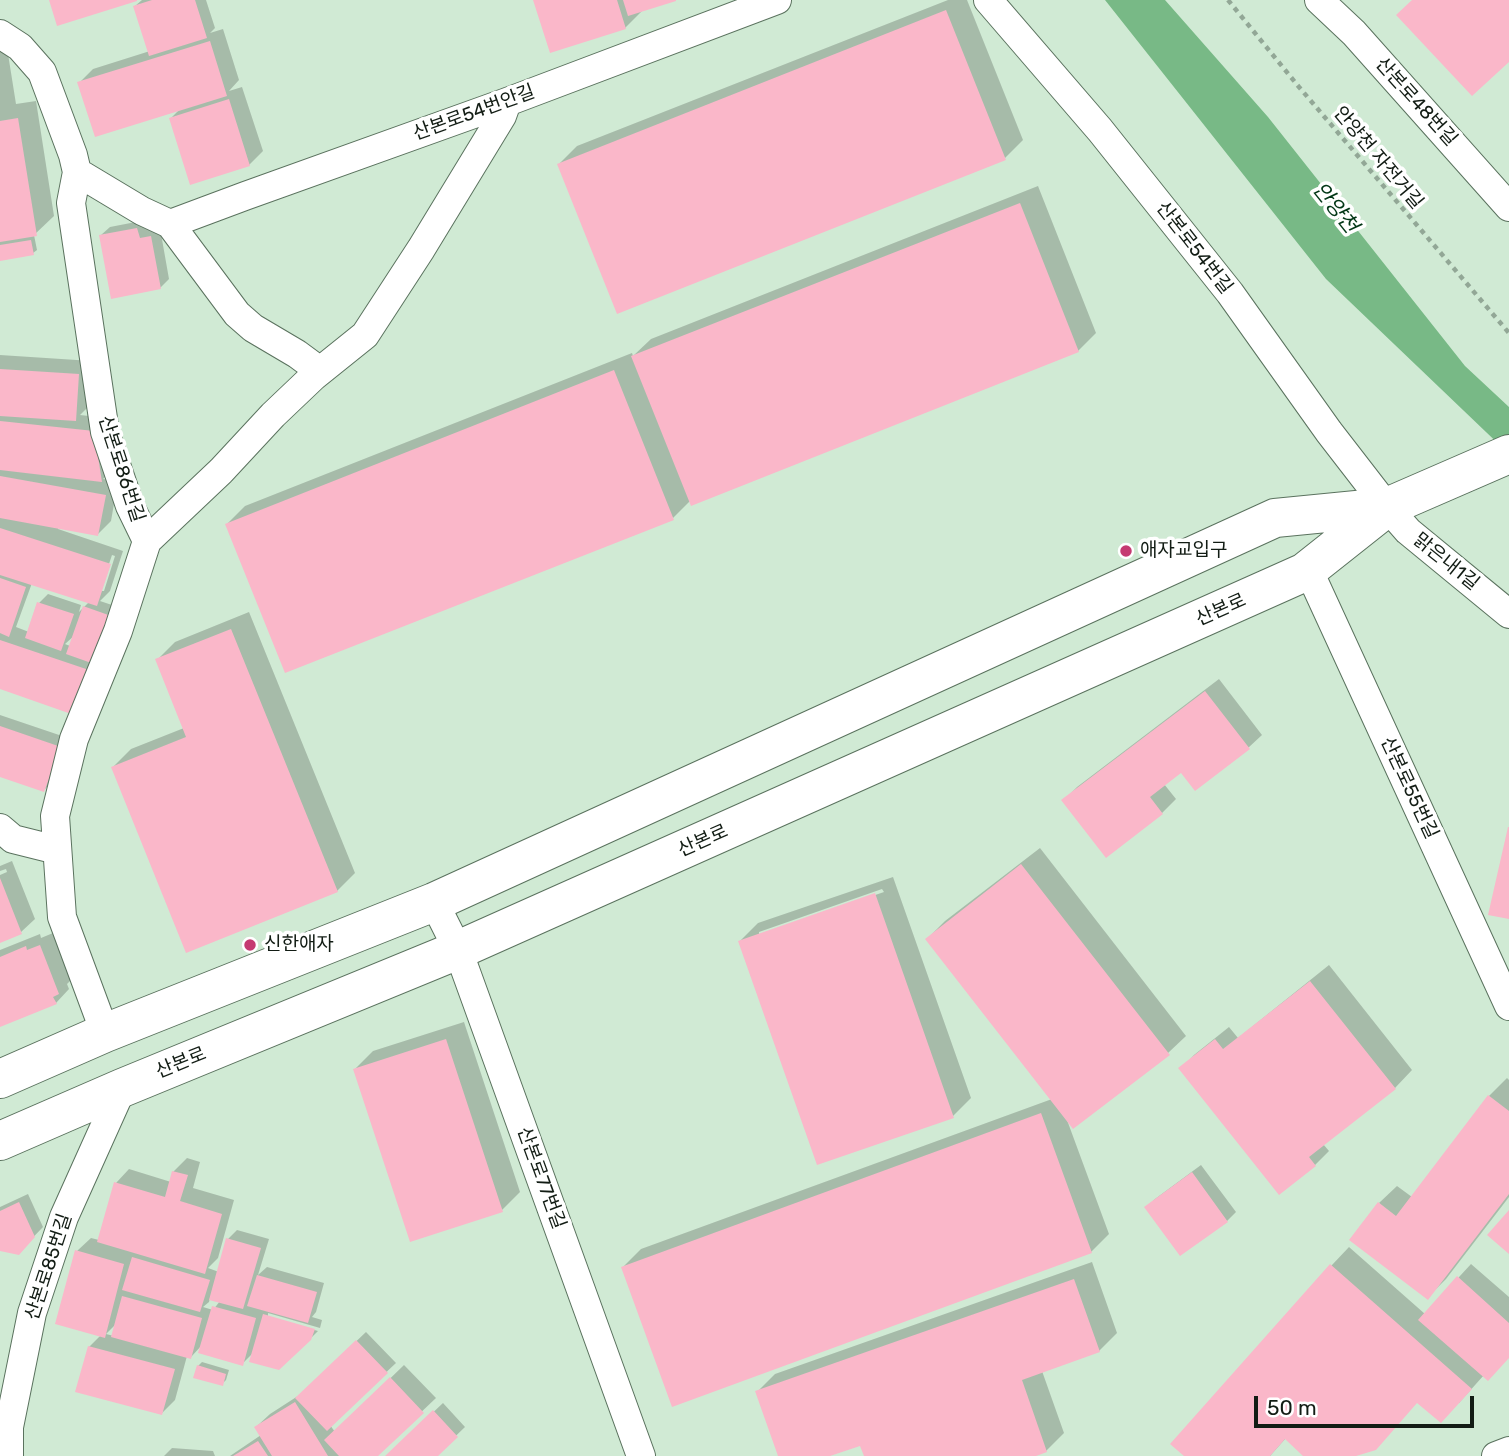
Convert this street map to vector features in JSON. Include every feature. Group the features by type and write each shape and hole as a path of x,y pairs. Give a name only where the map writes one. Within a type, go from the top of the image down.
{"street":[{"name":"산본로54번안길","path":"170,224 778,0"},
{"name":"산본로54번길","path":"988,0 1100,130 1230,293 1329,432 1401,500"},
{"name":"산본로48번길","path":"1319,0 1354,33 1509,207"},
{"name":"산본로86번길","path":"0,34 20,47 42,72 73,155 77,172 71,203 105,432 130,506 147,541 118,631 74,739 55,816 62,917 105,1032"},
{"path":"147,541 221,471 320,370 366,335 502,116 507,102"},
{"path":"77,172 142,211 170,224 237,314 253,328 320,370"},
{"path":"0,1079 105,1032 434,902 1276,518 1401,500 1509,454"},
{"name":"산본로","path":"0,1141 122,1087 458,950 1305,572 1401,500"},
{"name":"맑은내1길","path":"1401,500 1408,531 1509,614"},
{"name":"산본로55번길","path":"1305,572 1315,584 1509,1006"},
{"path":"0,828 13,839 57,850"},
{"name":"산본로77번길","path":"434,902 458,950 641,1456"},
{"name":"산본로85번길","path":"9,1456 9,1427 32,1313 64,1217 122,1087"},
{"path":"1496,1456 1509,1451"}],"path":[{"name":"안양천 자전거길","path":"1228,0 1509,333"}],"water":[{"name":"안양천","path":"1105,0 1165,0 1268,117 1465,366 1509,407 1509,454 1326,279"}],"building":[{"path":"49,0 137,0 137,1 57,26"},
{"path":"152,0 195,0 207,38 149,56 133,6"},
{"path":"533,0 617,0 626,29 550,53"},
{"path":"623,0 676,0 676,1 628,16"},
{"path":"1412,0 1509,0 1509,62 1472,96 1396,15"},
{"path":"946,10 1006,160 617,314 557,164"},
{"path":"210,41 227,96 95,137 77,82"},
{"path":"229,99 250,166 190,185 169,118"},
{"path":"18,118 37,236 0,242 0,121"},
{"path":"1020,203 1079,352 691,506 631,356"},
{"path":"137,228 140,238 151,236 161,289 111,299 99,235"},
{"path":"31,240 34,255 0,261 0,245"},
{"path":"0,369 79,374 76,421 0,416"},
{"path":"614,370 674,520 285,673 225,524"},
{"path":"0,421 94,431 102,482 0,470"},
{"path":"0,476 106,495 98,536 0,518"},
{"path":"0,528 111,564 97,606 0,575"},
{"path":"0,578 26,587 9,637 0,633"},
{"path":"37,602 74,614 61,651 25,638"},
{"path":"83,606 114,617 97,665 66,654"},
{"path":"231,629 338,892 186,953 111,767 186,737 155,659"},
{"path":"0,640 89,670 74,715 0,689"},
{"path":"1205,691 1250,749 1195,791 1181,773 1150,797 1163,814 1106,858 1061,800"},
{"path":"0,726 61,747 44,792 0,777"},
{"path":"1509,827 1509,919 1488,915"},
{"path":"1021,864 1170,1055 1073,1129 925,939"},
{"path":"0,878 22,934 0,943"},
{"path":"875,893 954,1118 817,1165 738,941"},
{"path":"40,945 59,994 53,997 57,1004 0,1027 0,957 26,946 27,950"},
{"path":"1310,981 1396,1089 1309,1157 1316,1166 1279,1195 1178,1068 1215,1039 1223,1049"},
{"path":"446,1039 503,1212 410,1242 353,1069"},
{"path":"1488,1095 1509,1111 1509,1194 1428,1300 1349,1240 1378,1202 1396,1216"},
{"path":"1041,1113 1092,1253 672,1407 621,1267"},
{"path":"172,1171 188,1175 180,1201 222,1214 205,1274 97,1242 114,1182 165,1197"},
{"path":"1192,1172 1228,1222 1180,1256 1144,1207"},
{"path":"19,1202 35,1237 19,1255 0,1251 0,1211"},
{"path":"1509,1210 1509,1254 1487,1235"},
{"path":"226,1238 261,1248 243,1309 209,1300"},
{"path":"75,1250 124,1264 105,1338 55,1324"},
{"path":"132,1257 210,1280 200,1312 122,1290"},
{"path":"1330,1264 1472,1389 1441,1423 1417,1403 1376,1450 1356,1456 1303,1456 1285,1439 1270,1456 1184,1456 1170,1444"},
{"path":"257,1275 317,1292 308,1323 247,1306"},
{"path":"1457,1276 1509,1323 1509,1358 1488,1381 1418,1320"},
{"path":"1074,1279 1100,1352 1022,1380 1047,1452 1036,1456 864,1456 860,1446 830,1456 778,1456 755,1391"},
{"path":"122,1296 202,1318 191,1359 111,1337"},
{"path":"212,1306 256,1318 243,1366 198,1353"},
{"path":"263,1314 315,1329 311,1340 279,1370 249,1362"},
{"path":"356,1340 388,1373 327,1431 295,1398"},
{"path":"88,1346 175,1369 162,1415 75,1392"},
{"path":"197,1365 226,1374 223,1386 193,1378"},
{"path":"390,1377 424,1413 378,1456 339,1456 324,1440"},
{"path":"295,1402 328,1456 272,1456 254,1427"},
{"path":"433,1410 458,1437 438,1456 385,1456"},
{"path":"258,1441 268,1456 233,1456"}],"place":[{"name":"애자교입구","path":"1126,551"},
{"name":"신한애자","path":"250,945"}]}
